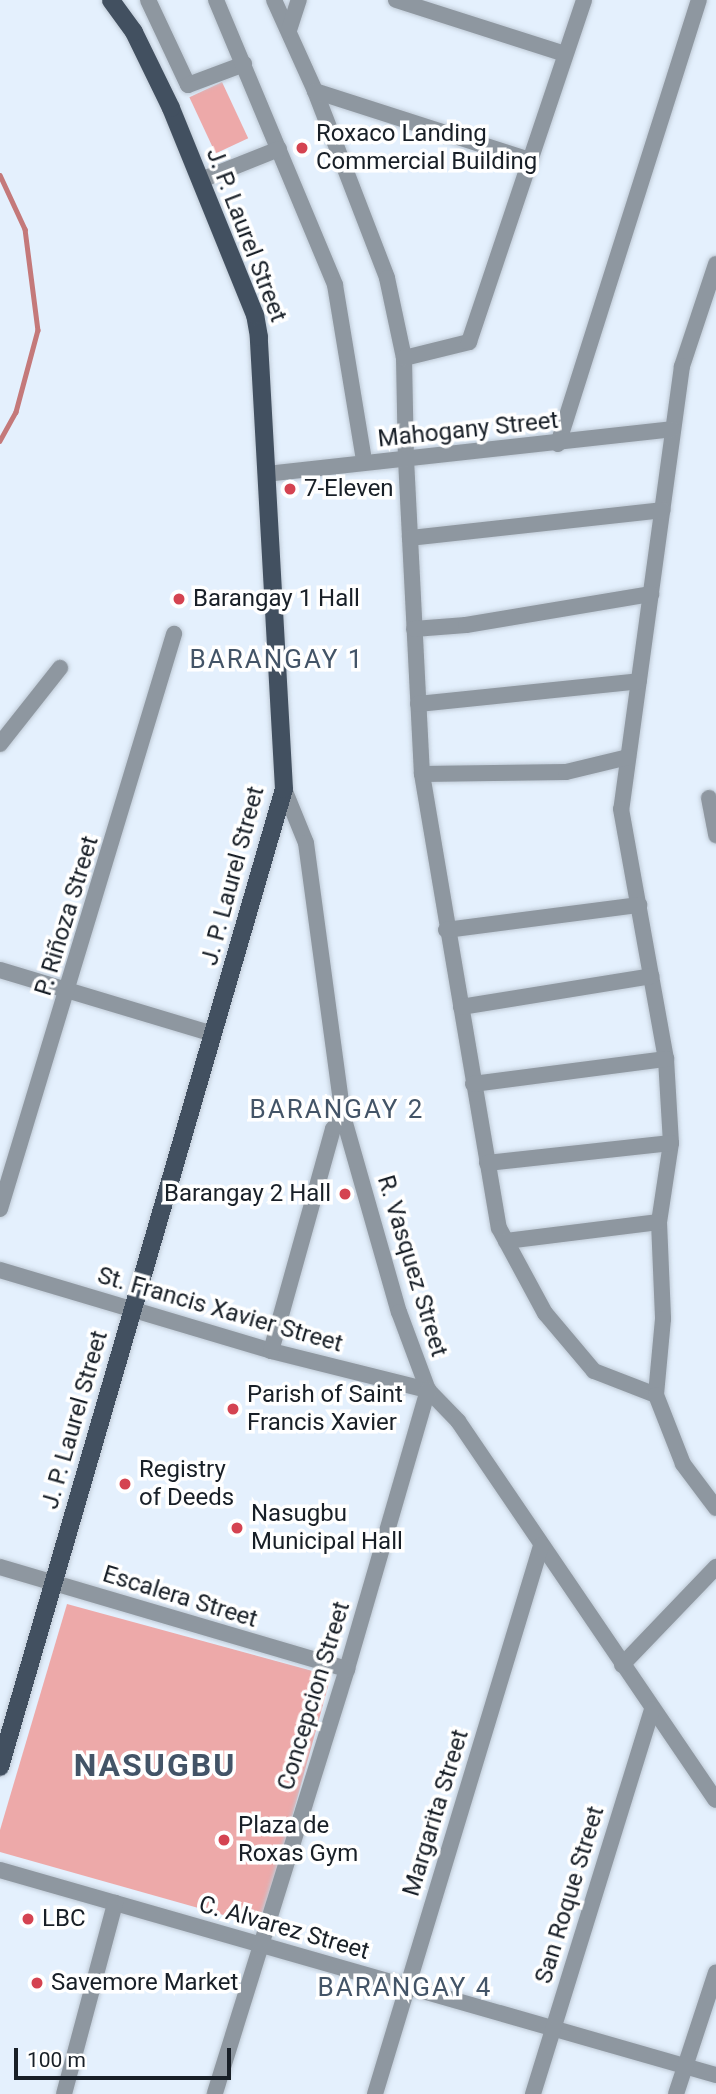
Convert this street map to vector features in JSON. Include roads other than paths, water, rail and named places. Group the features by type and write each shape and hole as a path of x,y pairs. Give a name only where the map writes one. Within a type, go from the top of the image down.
{"main road":[{"name":"J. P. Laurel Street","path":"0,1767 284,789 259,337 255,315 201,180 134,32 111,0"}],"street":[{"path":"148,0 188,85 244,64"},
{"path":"216,0 335,285 363,455"},
{"path":"274,0 315,91 387,278 404,358 406,459 422,774 446,930 499,1228 545,1313 594,1371 656,1395"},
{"path":"289,30 299,0"},
{"path":"396,0 565,54"},
{"path":"404,358 469,342 584,0"},
{"path":"558,444 699,0"},
{"path":"315,91 530,160"},
{"path":"201,180 279,149"},
{"path":"716,264 682,366 621,809 666,1059 671,1143 660,1222 663,1320 656,1395 683,1464 716,1508"},
{"name":"Mahogany Street","path":"267,474 558,444 673,429"},
{"path":"410,538 662,510"},
{"path":"414,629 466,625 651,594"},
{"name":"P. Riñoza Street","path":"0,1209 13,1158 69,990 174,634"},
{"path":"0,744 60,668"},
{"path":"418,704 639,681"},
{"path":"422,774 566,772 628,757"},
{"name":"R. Vasquez Street","path":"284,789 306,844 343,1116 399,1312 428,1390 458,1421 716,1800"},
{"path":"709,798 716,835"},
{"path":"446,930 639,905"},
{"path":"0,970 213,1034"},
{"path":"461,1007 652,976"},
{"path":"473,1084 666,1059"},
{"path":"271,1351 333,1129 343,1116"},
{"path":"487,1163 671,1143"},
{"path":"506,1241 660,1222"},
{"name":"St. Francis Xavier Street","path":"0,1270 271,1351 428,1390"},
{"name":"Concepcion Street","path":"215,2094 347,1669 428,1390"},
{"name":"Margarita Street","path":"375,2094 541,1546"},
{"name":"Escalera Street","path":"0,1567 347,1669"},
{"path":"622,1665 716,1567"},
{"name":"San Roque Street","path":"533,2094 652,1709"},
{"name":"C. Alvarez Street","path":"0,1870 716,2075"},
{"path":"64,2094 115,1903"},
{"path":"676,2094 716,1972"}],"waterway":[{"path":"0,175 25,229 38,330 16,412 0,441"}],"place":[{"name":"Roxaco Landing Commercial Building","path":"302,148"},
{"name":"7-Eleven","path":"290,489"},
{"name":"Barangay 1 Hall","path":"179,599"},
{"name":"Barangay 2 Hall","path":"345,1194"},
{"name":"Parish of Saint Francis Xavier","path":"233,1409"},
{"name":"Registry of Deeds","path":"125,1484"},
{"name":"Nasugbu Municipal Hall","path":"237,1528"},
{"name":"Plaza de Roxas Gym","path":"224,1840"},
{"name":"LBC","path":"28,1919"},
{"name":"Savemore Market","path":"37,1983"}],"district":[{"name":"BARANGAY 1","path":"277,660"},
{"name":"BARANGAY 2","path":"337,1110"},
{"name":"NASUGBU","path":"155,1765"},
{"name":"BARANGAY 4","path":"405,1988"}]}
